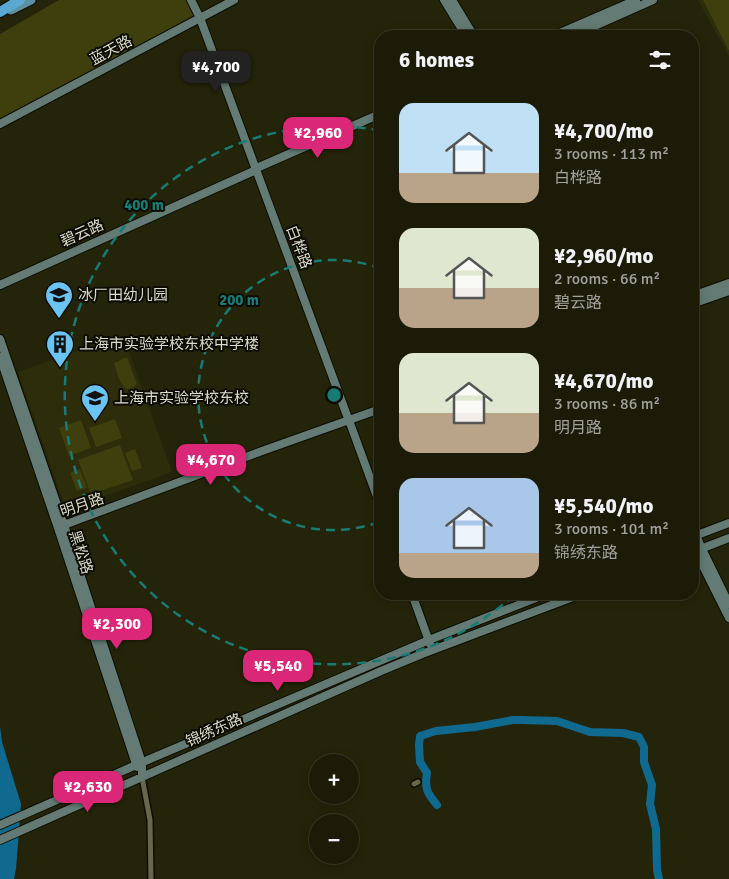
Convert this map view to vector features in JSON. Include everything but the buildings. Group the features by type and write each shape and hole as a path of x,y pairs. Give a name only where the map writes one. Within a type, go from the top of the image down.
{"highway":[{"path":"0,10 19,0"}],"main road":[{"path":"0,16 31,0"}],"street":[{"name":"蓝天路","path":"0,124 234,0"},
{"path":"444,0 462,30"},
{"path":"452,0 470,30"},
{"path":"566,30 636,0"},
{"path":"586,30 653,0"},
{"name":"白桦路","path":"192,3 200,18 374,488"},
{"name":"碧云路","path":"0,285 374,117"},
{"name":"碧云路","path":"256,170 261,172 374,122"},
{"path":"699,294 729,283"},
{"path":"699,302 729,291"},
{"path":"0,339 139,764 150,820 151,879"},
{"name":"黑松路","path":"0,357 62,527"},
{"name":"明月路","path":"350,422 374,412"},
{"name":"明月路","path":"62,527 262,450 374,415"},
{"path":"699,534 729,523"},
{"path":"699,548 729,538"},
{"path":"699,555 729,604"},
{"path":"699,557 729,618"},
{"path":"414,600 432,650"},
{"name":"锦绣东路","path":"0,825 429,640 531,600"},
{"name":"锦绣东路","path":"0,840 25,828 143,781 373,674 565,600"}],"shaded area":[{"path":"59,0 187,0 194,15 0,122 0,34"},
{"path":"698,0 729,0 729,56"},
{"path":"703,0 729,0 729,51"},
{"name":"上海市实验学校东校","path":"123,335 172,472 71,507 62,498 18,372"},
{"path":"127,357 137,384 130,390 121,383 114,363"},
{"path":"115,419 122,438 96,447 89,428"},
{"path":"81,420 91,448 69,456 59,428"},
{"path":"120,445 133,480 91,494 78,460"},
{"path":"135,449 142,468 132,471 125,453"},
{"path":"80,469 87,488 77,491 70,473"}],"water":[{"path":"0,726 2,742 21,804 14,879 0,879"}],"waterway":[{"path":"437,805 427,791 427,773 420,762 420,736 436,731 522,720 557,721 590,732 623,733 639,737 644,747 644,762 652,785 650,804 656,829 659,879"}],"place":[{"name":"冰厂田幼儿园","path":"59,319"},
{"name":"上海市实验学校东校中学楼","path":"60,368"},
{"name":"上海市实验学校东校","path":"95,422"}]}
